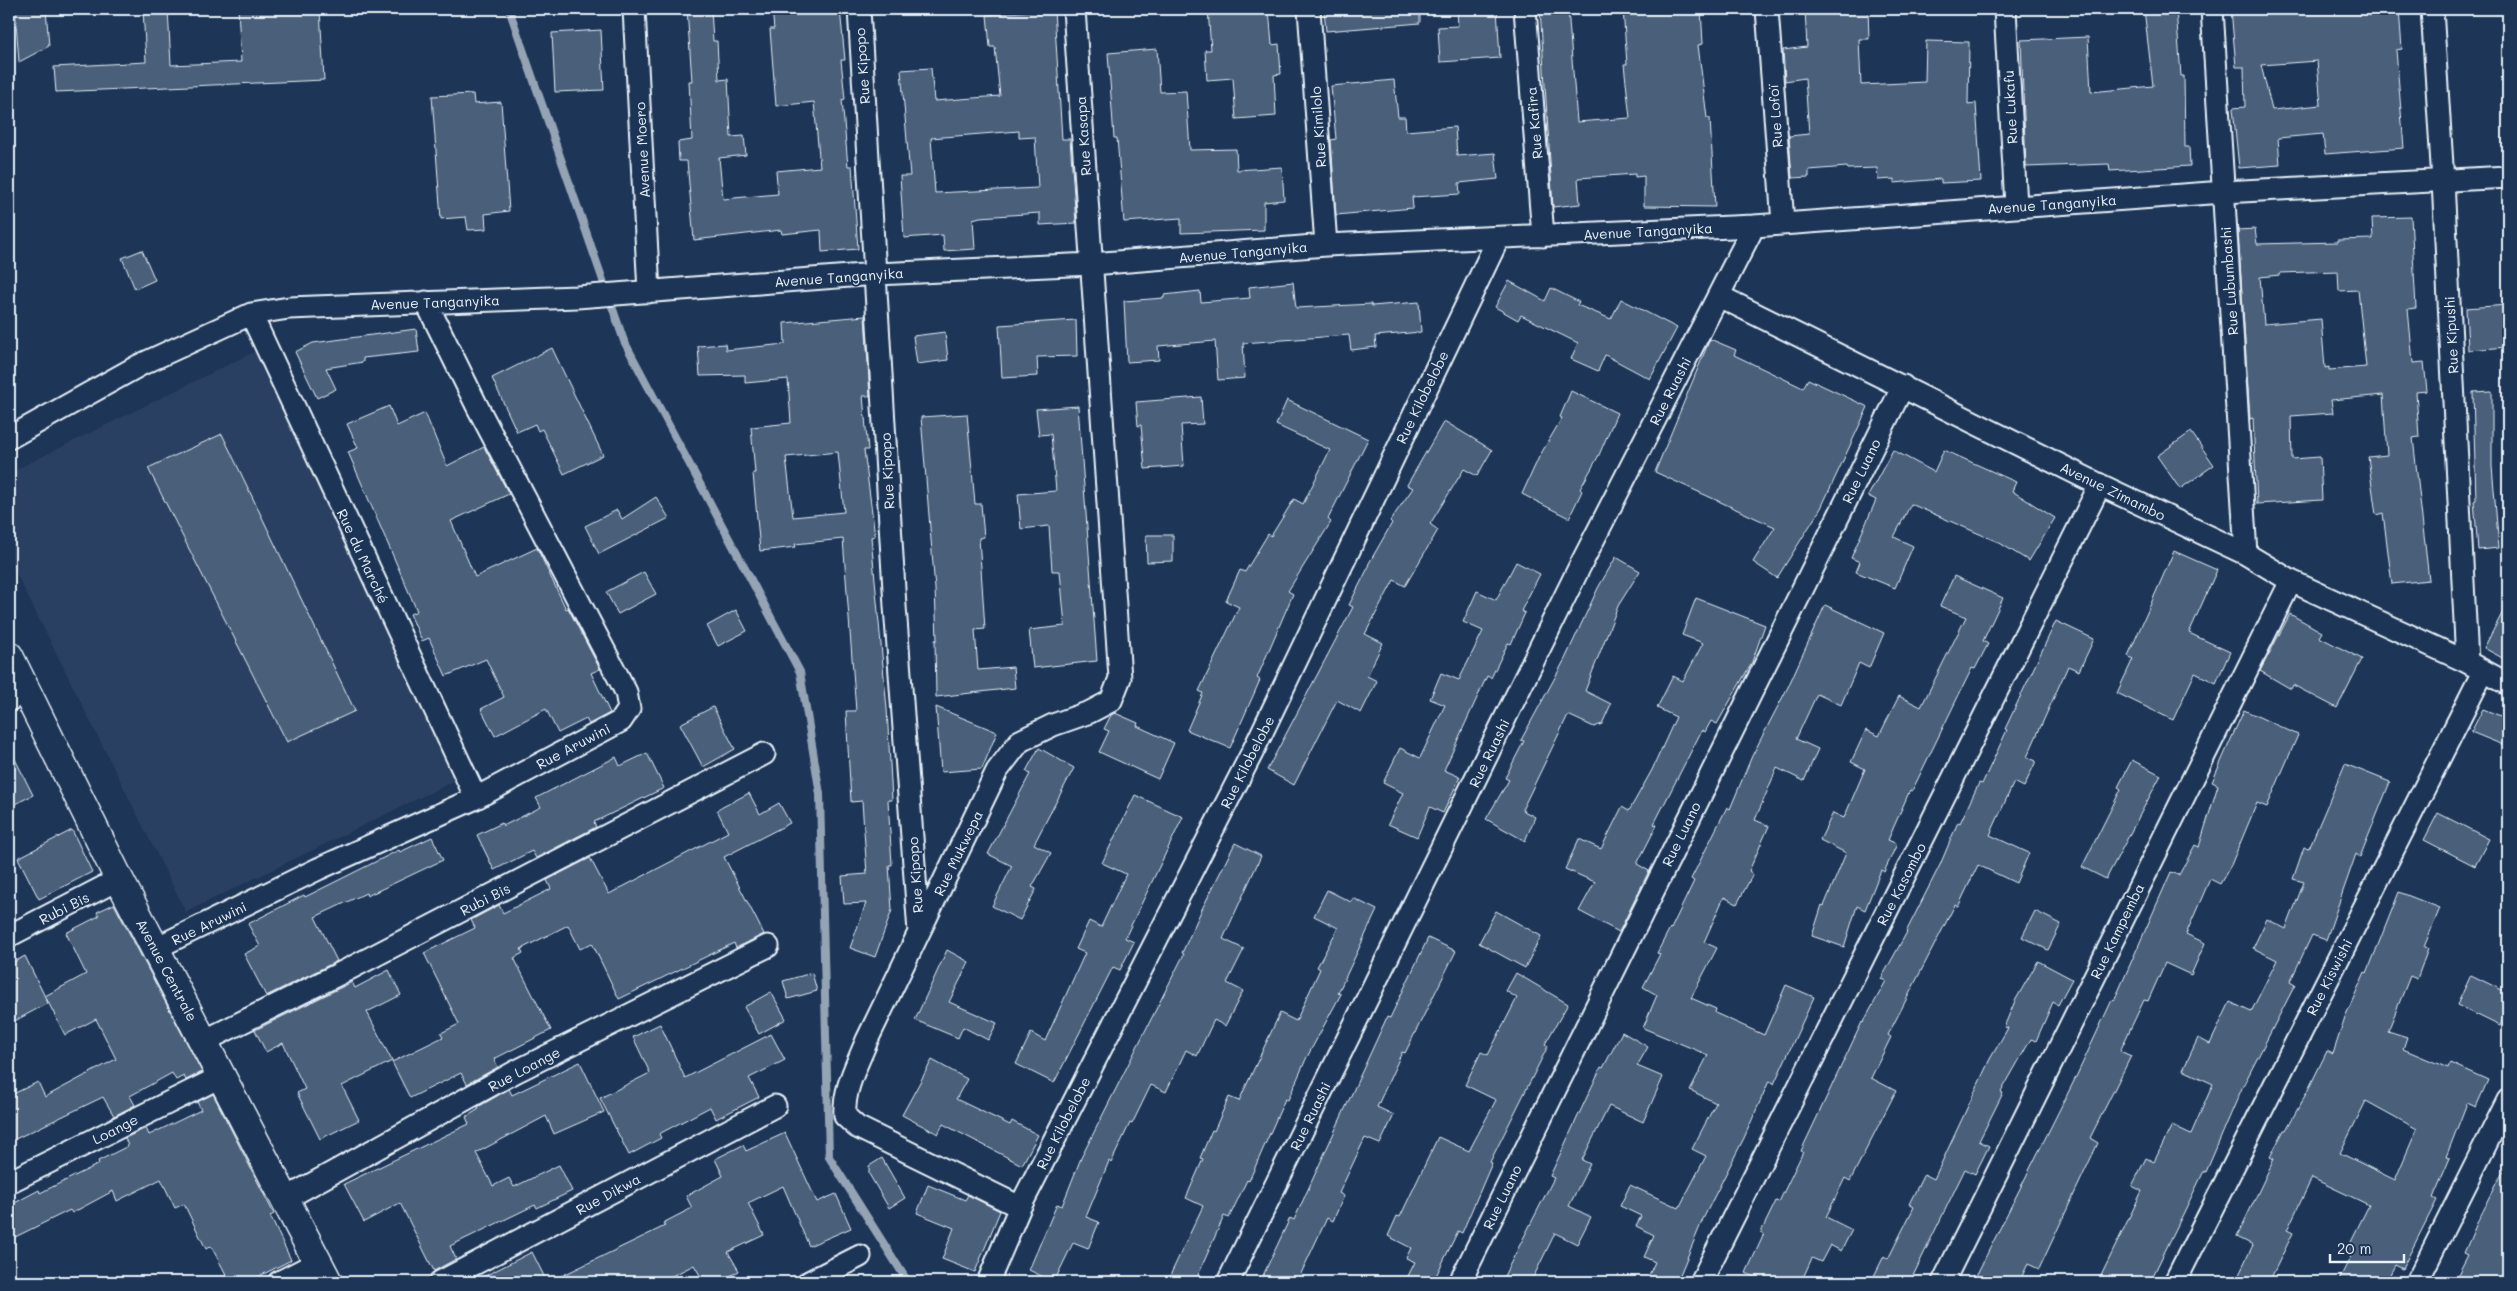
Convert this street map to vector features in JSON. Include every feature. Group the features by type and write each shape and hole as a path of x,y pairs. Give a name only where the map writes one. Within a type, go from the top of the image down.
{"street":[{"name":"Avenue Moero","path":"634,9 649,292"},
{"name":"Rue Kipopo","path":"859,9 895,606 919,932"},
{"name":"Rue Kasapa","path":"1074,9 1120,678 1111,701"},
{"name":"Rue Kimilolo","path":"1310,9 1326,245"},
{"name":"Rue Kafira","path":"1524,9 1542,236"},
{"name":"Rue Lofoï","path":"1767,9 1782,224"},
{"name":"Rue Lukafu","path":"2005,9 2016,206"},
{"name":"Rue Lubumbashi","path":"2212,9 2246,554"},
{"name":"Rue Kipushi","path":"2432,9 2475,667"},
{"name":"Avenue Tanganyika","path":"9,438 140,365 251,314 289,308 576,297 876,274 1092,264 1326,245 1498,239 1754,226 2224,192 2508,177"},
{"name":"Rue Ruashi","path":"1228,1282 1578,568 1754,226"},
{"name":"Rue Kilobelobe","path":"988,1282 1020,1206 1254,749 1498,239"},
{"name":"Avenue Zimambo","path":"1719,296 1903,386 2100,486 2246,554 2291,580 2508,684"},
{"name":"Rue Aruwini","path":"156,948 318,869 476,798 621,721 628,708 626,692 477,406 426,302"},
{"name":"Rue du Marché","path":"251,314 476,798"},
{"name":"Rue Luano","path":"1460,1282 1903,386"},
{"name":"Rue Kasombo","path":"1701,1282 2100,486"},
{"name":"Rue Kampemba","path":"1943,1282 2291,580"},
{"name":"Avenue Centrale","path":"9,656 18,696 156,948 323,1272"},
{"name":"Rue Kiswishi","path":"2175,1282 2475,667"},
{"name":"Rue Mukwepa","path":"1020,1206 856,1127 845,1116 844,1102 850,1080 997,771 1020,741 1053,725 1090,712 1111,701"},
{"name":"Rubi Bis","path":"204,1041 374,956 764,754"},
{"name":"Rubi Bis","path":"9,936 119,879"},
{"name":"Rue Loange","path":"284,1199 515,1072 768,946"},
{"name":"Loange","path":"9,1182 222,1076"},
{"path":"2417,1282 2508,1100"},
{"name":"Rue Dikwa","path":"440,1282 775,1106"},
{"path":"809,1282 860,1256"},
{"path":"278,1282 323,1272"}],"shaded area":[{"path":"258,350 464,776 186,912 9,559 9,473"}],"building":[{"path":"15,9 46,9 49,46 19,62"},
{"path":"143,9 168,9 171,65 241,62 238,9 320,9 324,80 56,92 54,67 146,62"},
{"path":"687,9 711,9 713,41 717,41 719,80 728,79 731,137 744,136 746,155 719,158 723,199 778,194 776,171 820,167 814,102 776,106 770,29 774,29 772,9 840,9 845,60 841,60 845,99 842,100 848,166 852,166 858,249 822,252 821,230 782,234 781,230 694,240 687,161 679,161 678,142 692,140 689,81 692,81"},
{"path":"1054,9 1062,139 1070,139 1076,223 1040,225 1040,213 980,217 973,219 975,249 944,251 943,235 904,238 900,176 910,176 901,70 931,68 934,101 1000,96 995,47 990,47 987,15","holes":["1019,131 1019,138 1035,137 1038,188 935,193 931,138"]},
{"path":"1208,9 1269,9 1272,45 1279,44 1281,74 1274,75 1276,116 1236,119 1233,78 1207,80 1205,50 1211,50"},
{"path":"1324,9 1420,9 1420,23 1326,31"},
{"path":"1457,9 1497,9 1500,58 1440,62 1438,27 1458,26"},
{"path":"1540,9 1568,9 1577,122 1630,118 1624,64 1627,64 1623,9 1701,9 1703,44 1698,45 1707,118 1710,118 1715,207 1644,206 1644,176 1635,177 1635,174 1578,178 1580,204 1553,207"},
{"path":"1805,9 1868,9 1869,39 1859,39 1861,85 1925,82 1926,41 1969,42 1968,104 1976,103 1981,181 1941,183 1941,179 1894,183 1894,179 1878,180 1877,168 1848,169 1847,167 1809,170 1809,177 1792,178 1789,136 1809,134 1805,78 1785,81 1783,50 1807,47"},
{"path":"2144,9 2176,9 2181,76 2184,76 2185,147 2189,147 2190,166 2110,171 2109,164 2026,167 2021,40 2088,37 2091,92 2153,86"},
{"path":"2231,9 2399,9 2402,49 2396,50 2404,148 2325,154 2323,134 2278,138 2280,165 2239,168 2233,108 2245,107 2244,67 2236,67","holes":["2317,61 2321,105 2272,110 2261,65"]},
{"path":"601,30 604,90 555,92 552,33"},
{"path":"1157,49 1160,92 1186,91 1190,150 1236,149 1237,170 1282,167 1284,200 1264,202 1264,230 1181,233 1181,218 1124,222 1117,138 1114,138 1108,53"},
{"path":"1394,80 1398,117 1405,117 1406,131 1455,127 1457,156 1495,153 1498,179 1459,183 1460,194 1412,197 1413,208 1336,215 1331,140 1336,139 1331,86"},
{"path":"473,94 474,104 501,102 509,211 485,214 486,229 468,230 466,217 441,219 432,96"},
{"path":"2411,217 2416,308 2408,309 2413,363 2424,362 2427,391 2416,392 2419,437 2413,438 2429,580 2392,584 2383,513 2376,515 2368,457 2387,455 2383,395 2331,400 2333,413 2291,416 2292,459 2320,457 2322,500 2257,504 2253,418 2250,419 2238,230 2255,229 2257,244 2373,239 2372,218","holes":["2338,271 2339,291 2358,290 2366,367 2329,370 2329,367 2325,368 2321,319 2264,324 2260,277 2280,275 2280,273"]},
{"path":"142,250 155,280 135,289 122,258"},
{"path":"1509,281 1545,301 1551,288 1579,302 1577,305 1611,319 1621,299 1677,328 1650,379 1605,355 1598,371 1571,359 1578,343 1521,315 1518,320 1495,307"},
{"path":"1293,282 1296,308 1371,304 1372,306 1419,302 1421,332 1375,336 1376,347 1351,350 1349,335 1243,343 1245,378 1218,380 1215,341 1158,346 1159,360 1127,362 1124,301 1164,298 1164,295 1200,291 1201,302 1250,298 1249,287"},
{"path":"2508,305 2508,347 2468,350 2466,308"},
{"path":"865,316 870,396 863,396 868,450 864,450 875,536 871,537 887,709 892,800 888,800 892,865 889,865 892,910 875,957 850,948 866,903 844,904 842,876 867,874 862,801 851,802 846,711 856,711 843,539 795,544 796,547 760,551 751,427 791,423 788,379 745,383 745,375 700,376 698,346 725,344 726,350 785,344 784,323","holes":["838,452 844,512 793,517 786,457"]},
{"path":"1076,320 1077,356 1037,357 1038,376 1002,378 999,325"},
{"path":"416,329 419,352 363,358 363,362 326,368 336,389 317,398 295,352 313,343"},
{"path":"945,332 948,360 917,364 913,336"},
{"path":"1710,339 1736,350 1734,355 1803,388 1808,379 1868,407 1821,508 1777,578 1753,562 1775,527 1655,472"},
{"path":"552,348 603,455 564,474 542,429 538,431 535,424 517,432 492,378"},
{"path":"1571,391 1617,413 1599,455 1580,489 1582,491 1569,518 1522,494 1539,457 1562,418 1560,417"},
{"path":"2492,391 2492,466 2499,548 2478,550 2474,501 2476,500 2473,392"},
{"path":"1201,397 1203,424 1181,425 1184,466 1145,469 1141,425 1138,426 1136,402"},
{"path":"1287,400 1368,439 1328,519 1331,522 1288,591 1293,594 1257,678 1260,680 1230,748 1187,730 1203,693 1199,691 1239,607 1226,601 1240,570 1245,572 1268,534 1271,536 1294,499 1303,504 1330,450 1276,425"},
{"path":"389,406 397,426 425,413 447,466 484,447 509,494 451,521 475,577 537,548 566,609 568,608 600,669 591,673 610,713 589,724 586,719 558,733 546,709 495,736 481,709 504,697 486,659 446,676 429,638 422,641 410,614 417,611 348,452 358,448 347,424"},
{"path":"1078,406 1097,661 1033,668 1029,630 1065,626 1060,571 1052,571 1049,526 1021,529 1018,494 1056,491 1051,434 1039,435 1036,409"},
{"path":"967,414 975,504 981,504 984,537 979,538 985,629 975,630 978,670 1013,667 1015,688 936,697 935,640 937,640 935,589 921,417"},
{"path":"1444,421 1492,450 1477,476 1464,469 1430,524 1438,530 1405,586 1394,580 1365,634 1383,643 1367,676 1377,681 1361,713 1337,700 1294,785 1267,770 1353,607 1349,605 1368,565 1392,523 1390,521 1413,488 1407,485"},
{"path":"2191,432 2214,465 2180,489 2157,456"},
{"path":"222,434 355,711 287,742 148,468"},
{"path":"1893,450 1934,472 1944,450 2016,482 2012,491 2055,518 2029,561 1998,542 1911,504 1894,537 1913,546 1895,588 1856,572 1860,562 1851,558 1876,500 1868,496"},
{"path":"656,497 669,518 599,554 585,526 617,510 622,519"},
{"path":"1146,535 1173,535 1173,561 1147,562"},
{"path":"2174,551 2217,570 2189,633 2230,652 2216,683 2195,673 2173,720 2117,693 2133,659 2128,656"},
{"path":"1616,557 1640,571 1618,606 1585,691 1611,704 1602,724 1594,727 1568,715 1522,810 1535,817 1525,841 1486,819 1509,780 1505,778 1524,741 1521,740 1565,659 1598,588"},
{"path":"1516,562 1540,574 1521,611 1525,613 1511,644 1508,643 1491,678 1487,676 1444,770 1460,777 1443,813 1430,807 1417,837 1388,824 1403,793 1383,783 1400,748 1420,758 1445,705 1430,699 1441,673 1459,680 1483,631 1463,622 1477,591 1496,600"},
{"path":"644,572 656,594 618,614 606,592"},
{"path":"1954,576 2003,598 1983,641 1988,644 1975,669 1972,668 1912,791 1910,790 1888,840 1897,844 1884,872 1881,870 1865,910 1857,906 1844,947 1812,936 1822,905 1824,906 1846,853 1820,840 1833,813 1844,818 1865,769 1851,762 1866,730 1879,736 1899,696 1921,707 1966,617 1940,606"},
{"path":"1696,598 1765,625 1752,662 1717,724 1711,721 1705,732 1702,730 1654,824 1657,825 1637,864 1649,871 1619,932 1579,911 1595,882 1565,869 1579,839 1601,849 1622,807 1629,811 1652,770 1676,717 1657,708 1673,676 1683,681 1703,643 1682,635"},
{"path":"2508,602 2508,661 2484,648"},
{"path":"1825,605 1884,633 1869,668 1859,663 1841,705 1817,694 1796,739 1818,749 1804,781 1777,768 1755,820 1769,826 1749,871 1753,874 1737,904 1724,897 1704,942 1717,948 1691,998 1716,1009 1715,1013 1764,1035 1786,985 1814,997 1774,1084 1769,1081 1744,1138 1703,1219 1677,1282 1659,1282 1648,1277 1655,1262 1644,1257 1654,1235 1636,1226 1641,1216 1620,1206 1630,1185 1679,1208 1706,1156 1692,1149 1716,1103 1690,1090 1708,1055 1643,1028 1657,995 1643,987 1660,954 1657,953 1694,881 1691,879 1727,807 1730,809 1752,756 1788,687"},
{"path":"736,610 747,631 718,646 707,626"},
{"path":"2290,614 2322,632 2319,637 2362,659 2337,708 2293,685 2291,689 2260,671"},
{"path":"2056,621 2094,639 2079,671 2068,666 2027,757 2036,761 2024,787 2014,782 1990,835 2029,853 2016,883 1978,865 1958,907 1955,905 1888,1035 1891,1037 1871,1078 1896,1091 1850,1181 1845,1178 1826,1217 1852,1230 1841,1251 1830,1245 1821,1262 1812,1258 1801,1282 1765,1282 1746,1273 1764,1234 1761,1232 1776,1201 1779,1202 1862,1022 1886,981 1881,979 1940,865 1958,822 1960,823 1979,783 1982,784 2007,730 2005,729"},
{"path":"713,707 735,749 703,767 680,724"},
{"path":"936,707 997,732 982,769 941,772"},
{"path":"2483,709 2508,719 2508,747 2471,732"},
{"path":"2244,710 2298,735 2267,807 2257,803 2231,865 2220,884 2210,879 2186,934 2205,943 2191,975 2165,963 2148,1001 2144,1000 2120,1051 2131,1056 2090,1138 2098,1143 2039,1269 2028,1264 2019,1282 1973,1282 2076,1077 2112,1000 2114,1001 2171,872 2179,875 2195,845 2199,847 2218,785 2212,782"},
{"path":"1115,713 1138,723 1137,726 1174,743 1158,779 1099,752 1109,731 1104,729 1111,715"},
{"path":"9,747 33,795 9,807"},
{"path":"1039,748 1074,768 1034,844 1051,853 1032,887 1036,889 1020,920 992,906 1012,866 988,854 1030,774 1026,771"},
{"path":"647,753 664,788 594,822 596,827 536,858 532,851 494,870 477,835 502,823 503,826 541,807 536,798 616,757 620,766"},
{"path":"2132,760 2161,775 2106,879 2082,867 2121,789 2118,787"},
{"path":"2345,764 2390,782 2360,857 2356,854 2326,940 2312,935 2290,982 2295,985 2242,1088 2206,1172 2204,1171 2150,1282 2098,1282 2142,1191 2132,1186 2146,1158 2154,1162 2172,1125 2191,1134 2213,1084 2183,1070 2198,1038 2210,1044 2230,1002 2251,1012 2277,960 2253,948 2267,919 2286,929 2304,882 2293,879 2304,847 2309,848"},
{"path":"749,793 760,814 779,803 790,823 724,857 764,934 736,948 734,943 619,999 592,943 580,949 568,925 521,949 523,953 514,958 551,1030 494,1059 498,1067 467,1084 461,1073 410,1098 392,1062 443,1037 441,1033 459,1024 424,953 475,928 471,920 499,905 503,913 551,889 547,880 590,858 609,894 728,832 717,810"},
{"path":"1135,795 1183,817 1125,938 1134,942 1120,970 1113,967 1054,1083 1016,1064 1031,1033 1045,1041 1085,953 1076,949 1089,921 1101,927 1126,874 1102,863"},
{"path":"2438,813 2489,839 2475,866 2424,840"},
{"path":"72,830 92,872 39,899 18,858"},
{"path":"432,837 443,860 367,896 366,893 315,917 337,961 266,996 244,954 260,946 248,924 399,850 400,852"},
{"path":"1235,843 1261,856 1223,939 1244,949 1227,983 1243,991 1225,1026 1214,1020 1197,1056 1186,1050 1166,1092 1151,1085 1111,1163 1109,1161 1086,1217 1099,1222 1088,1249 1073,1243 1054,1282 1029,1270 1057,1204 1062,1206 1081,1158 1184,954 1182,953 1202,909"},
{"path":"1327,890 1351,902 1353,898 1377,910 1338,993 1341,994 1306,1059 1288,1100 1285,1099 1249,1181 1247,1180 1229,1218 1224,1216 1195,1282 1167,1282 1203,1206 1186,1198 1203,1159 1200,1158 1212,1130 1214,1131 1229,1097 1239,1101 1280,1013 1296,1021 1320,969 1317,967 1338,928 1314,916"},
{"path":"2399,892 2440,908 2424,947 2428,949 2417,979 2410,976 2388,1031 2407,1037 2403,1049 2448,1068 2450,1063 2488,1080 2476,1107 2467,1103 2446,1157 2450,1158 2433,1198 2437,1200 2402,1269 2394,1265 2385,1282 2338,1282 2351,1256 2345,1253 2369,1205 2312,1178 2287,1230 2293,1233 2269,1282 2235,1282 2253,1245 2237,1237 2274,1159 2270,1157 2307,1092 2327,1051 2333,1054 2345,1017 2365,972 2367,973","holes":["2366,1101 2417,1129 2395,1180 2340,1153"]},
{"path":"114,904 202,1072 186,1080 184,1076 176,1080 172,1073 130,1096 135,1105 114,1116 103,1097 9,1142 9,1096 38,1082 45,1097 116,1059 96,1019 65,1035 45,996 86,974 66,933 99,916 97,912"},
{"path":"1496,911 1541,936 1525,968 1479,943"},
{"path":"2035,911 2061,924 2048,950 2022,937"},
{"path":"1428,938 1456,951 1405,1053 1402,1052 1377,1107 1394,1115 1380,1144 1365,1138 1339,1193 1344,1196 1333,1221 1327,1218 1297,1282 1260,1282 1290,1218 1294,1220 1387,1017 1390,1018"},
{"path":"947,950 969,962 949,1002 997,1023 988,1040 963,1027 958,1038 915,1020"},
{"path":"25,956 48,1003 9,1024 9,965"},
{"path":"2038,961 2072,979 2058,1005 2053,1002 2036,1041 2031,1039 2001,1092 2003,1093 1979,1141 1989,1146 1975,1174 1965,1169 1910,1282 1871,1282 1884,1256 1888,1259 1914,1207 1909,1204 1924,1174 1934,1179 1990,1059 2008,1028 2004,1027 2015,1001"},
{"path":"389,970 401,995 367,1012 392,1061 342,1086 359,1120 320,1139 297,1093 305,1089 283,1043 266,1052 255,1030 352,982 355,988"},
{"path":"812,973 817,991 788,999 783,981"},
{"path":"1516,973 1568,1004 1545,1044 1548,1046 1490,1162 1492,1163 1462,1233 1458,1231 1433,1282 1405,1282 1415,1262 1406,1258 1411,1248 1388,1236 1397,1216 1400,1217 1438,1137 1469,1151 1496,1100 1465,1085 1481,1052 1488,1055 1517,998 1506,991"},
{"path":"2471,975 2508,993 2508,1022 2503,1019 2500,1026 2457,1005"},
{"path":"771,992 786,1019 759,1034 744,1007"},
{"path":"660,1024 685,1078 771,1034 785,1060 749,1078 759,1097 716,1119 710,1107 659,1134 661,1138 629,1155 600,1098 650,1073 633,1037"},
{"path":"1622,1032 1648,1047 1637,1066 1663,1077 1643,1122 1609,1106 1582,1160 1590,1164 1569,1206 1591,1217 1577,1244 1555,1233 1531,1282 1501,1282 1554,1178 1550,1176 1601,1067 1603,1068"},
{"path":"932,1060 967,1079 956,1099 1010,1125 1012,1121 1038,1135 1022,1165 943,1124 938,1134 902,1115"},
{"path":"580,1062 604,1112 554,1134 546,1116 476,1153 493,1186 509,1178 514,1187 559,1165 572,1191 537,1208 535,1205 450,1246 456,1259 434,1271 400,1203 364,1222 344,1184 469,1124 466,1117 479,1109 478,1107 509,1089 512,1095"},
{"path":"213,1094 274,1214 270,1216 291,1260 248,1282 230,1282 211,1246 206,1249 184,1204 175,1208 161,1179 117,1201 113,1191 72,1213 70,1210 9,1240 9,1206 39,1190 40,1193 99,1164 98,1161 128,1146 125,1138 146,1128 149,1135 201,1110 197,1102"},
{"path":"785,1133 817,1202 836,1194 851,1228 809,1246 783,1186 748,1203 764,1235 728,1252 739,1271 719,1282 704,1282 694,1265 660,1282 549,1282 665,1226 663,1223 692,1208 686,1196 723,1176 715,1159 743,1145 746,1151"},
{"path":"882,1158 905,1198 889,1208 869,1174 869,1166"},
{"path":"2508,1162 2508,1282 2454,1282 2468,1255 2464,1253 2477,1223"},
{"path":"928,1185 965,1200 968,1195 1000,1211 975,1272 942,1259 954,1228 917,1213"},
{"path":"532,1252 547,1282 473,1282"}],"waterway":[{"path":"509,9 624,341 800,672 820,794 829,1157 908,1282"}]}
